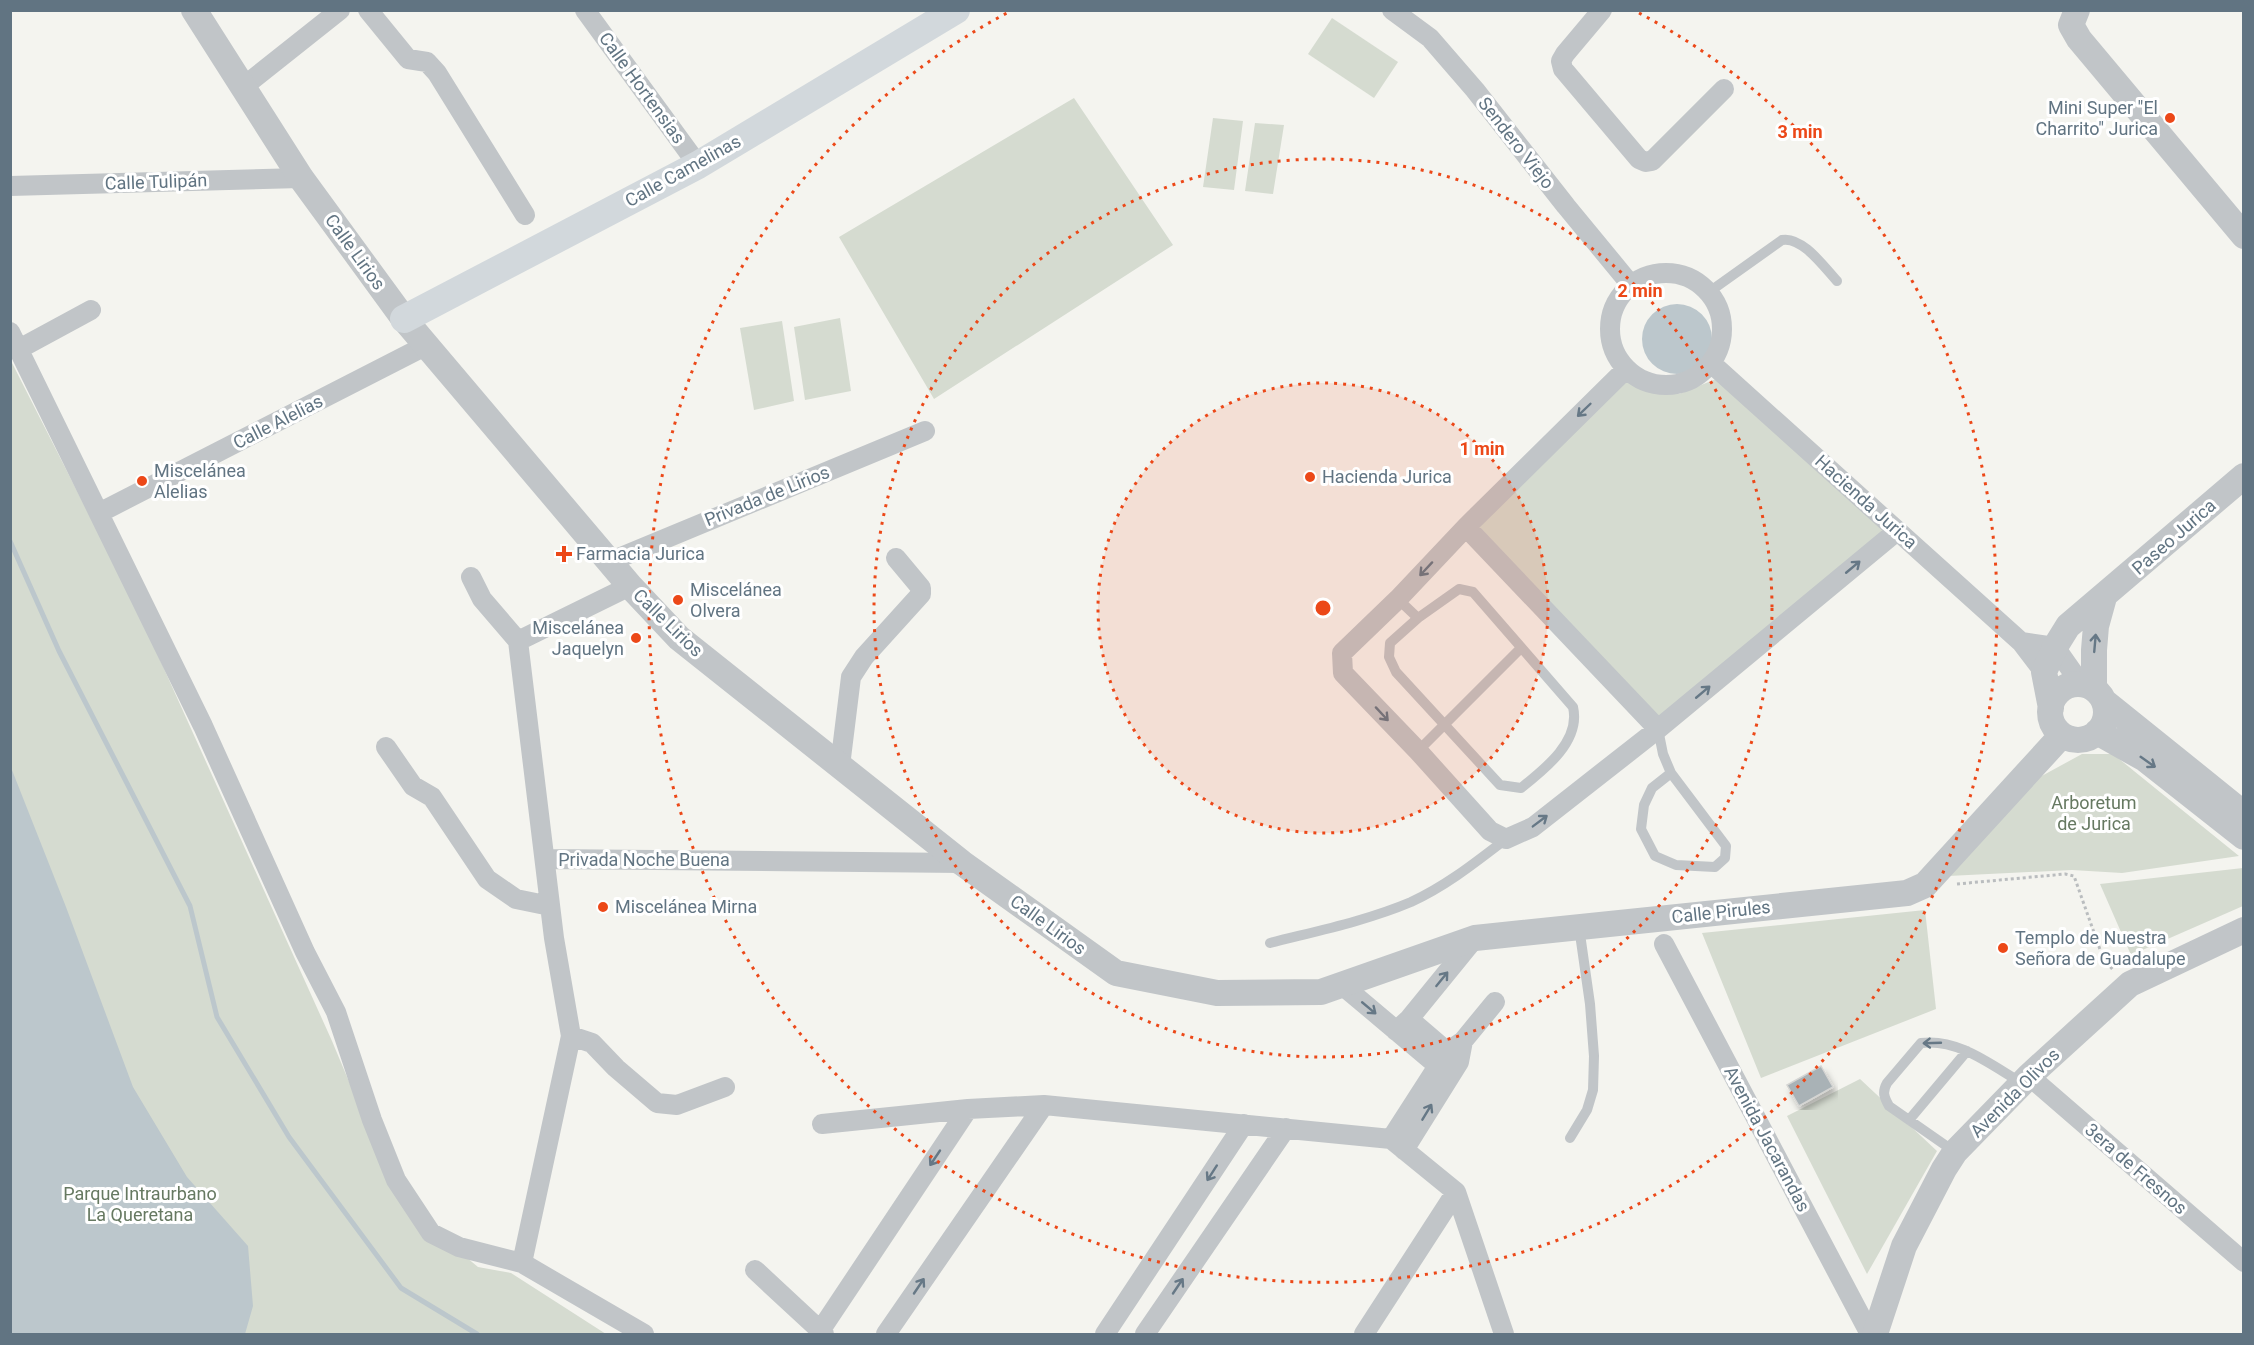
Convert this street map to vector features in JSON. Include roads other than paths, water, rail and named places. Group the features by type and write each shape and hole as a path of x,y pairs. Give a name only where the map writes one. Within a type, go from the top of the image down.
{"main road":[{"name":"Calle Camelinas","path":"404,319 698,165 956,10"}],"street":[{"name":"Calle Lirios","path":"194,10 300,178 404,319 609,562 679,638 962,863 1116,973 1217,993 1331,988"},
{"path":"368,10 408,59 427,62 437,73 525,215"},
{"name":"Calle Hortensias","path":"585,10 698,165"},
{"name":"Sendero Viejo","path":"1392,10 1430,38 1475,90 1631,285"},
{"path":"1602,10 1561,61 1563,69 1639,159 1646,162 1652,161 1724,89"},
{"path":"2077,10 2071,25 2079,39 2244,236"},
{"path":"243,87 338,11"},
{"name":"Calle Tulipán","path":"10,186 300,178"},
{"path":"1661,273 1677,274 1693,280 1709,292 1721,317 1722,333 1719,348 1711,363 1700,374 1686,382 1670,385 1654,384 1639,379 1626,369 1613,349 1609,326 1612,310 1620,296 1631,285 1646,276 1661,273"},
{"path":"91,310 15,340 203,726 305,952 336,1012 372,1120 396,1180 431,1233 459,1247 522,1263 644,1335"},
{"name":"Calle Alelias","path":"99,513 425,346"},
{"name":"Hacienda Jurica","path":"1711,363 2021,642 2044,672"},
{"path":"1626,369 1466,526 1398,599 1342,653 1343,673 1490,831 1506,839 1533,827 1658,729 1897,531"},
{"name":"Privada de Lirios","path":"609,562 925,431"},
{"name":"Paseo Jurica","path":"2044,672 2055,647 2068,626 2244,476"},
{"path":"1466,526 1658,729"},
{"path":"840,766 851,677 864,657 921,594 921,588 896,558"},
{"path":"471,577 482,599 518,641 630,586"},
{"path":"2044,672 2051,718 2062,735 2074,740 2086,739 2097,732 2106,718 2093,691 2096,626 2104,597"},
{"name":"Privada Noche Buena","path":"518,641 545,859 962,863"},
{"path":"2021,642 2055,647 2093,691 2244,814"},
{"path":"2050,708 2056,695 2067,686 2093,691"},
{"path":"2097,732 2145,759 2244,837"},
{"name":"Calle Pirules","path":"1331,988 1476,938 1907,893 1925,885 1930,880 2062,735"},
{"path":"386,747 413,786 432,797 487,879 516,899 550,906"},
{"path":"522,1263 572,1036 550,906 545,859"},
{"name":"Avenida Olivos","path":"1875,1335 1904,1246 1955,1152 2025,1080 2126,988 2244,930"},
{"path":"1403,1025 1476,938"},
{"name":"Avenida Jacarandas","path":"1664,944 1870,1335"},
{"path":"1331,988 1403,1025 1451,1059"},
{"path":"1397,1144 1451,1059 1495,1002"},
{"path":"572,1036 592,1043 616,1068 657,1103 677,1105 725,1087"},
{"name":"3era de Fresnos","path":"2025,1080 2244,1262"},
{"path":"886,1335 1044,1105"},
{"path":"822,1124 968,1109 1044,1105 1286,1128 1397,1144 1456,1192 1504,1335"},
{"path":"755,1270 822,1333 968,1109"},
{"path":"1105,1335 1244,1124"},
{"path":"1123,1307 1148,1330 1286,1128"},
{"path":"1364,1335 1456,1192"}],"lane":[{"path":"1709,292 1782,240 1790,239 1801,243 1838,282"},
{"path":"1459,589 1473,592 1573,707 1576,718 1574,729 1550,764 1521,788 1500,785 1396,672 1389,657 1390,644 1418,618 1459,589"},
{"path":"1398,599 1418,618"},
{"path":"1418,751 1521,648"},
{"path":"1658,729 1663,754 1671,773 1726,846 1725,858 1715,867 1676,866 1655,856 1641,829 1644,805 1652,788 1671,773"},
{"path":"1270,943 1362,919 1411,901 1466,871 1506,839"},
{"path":"1570,1138 1587,1110 1593,1090 1594,1056 1590,1004 1578,927"},
{"path":"1955,1152 1889,1106 1884,1096 1887,1083 1921,1043 1933,1041 1967,1051 2025,1080"},
{"path":"1909,1120 1967,1051"}],"waterway":[{"path":"10,541 59,651 190,906 217,1017 289,1137 401,1288 477,1334"}],"place":[{"name":"Mini Super \"El Charrito\" Jurica","path":"2170,118"},
{"name":"Hacienda Jurica","path":"1310,477"},
{"name":"Miscelánea Alelias","path":"142,481"},
{"name":"Farmacia Jurica","path":"564,554"},
{"name":"Miscelánea Olvera","path":"678,600"},
{"name":"Miscelánea Jaquelyn","path":"636,638"},
{"name":"Miscelánea Mirna","path":"603,907"},
{"name":"Templo de Nuestra Señora de Guadalupe","path":"2003,948"}],"park label":[{"name":"Arboretum de Jurica","path":"2094,813"},
{"name":"Parque Intraurbano La Queretana","path":"140,1204"}]}
